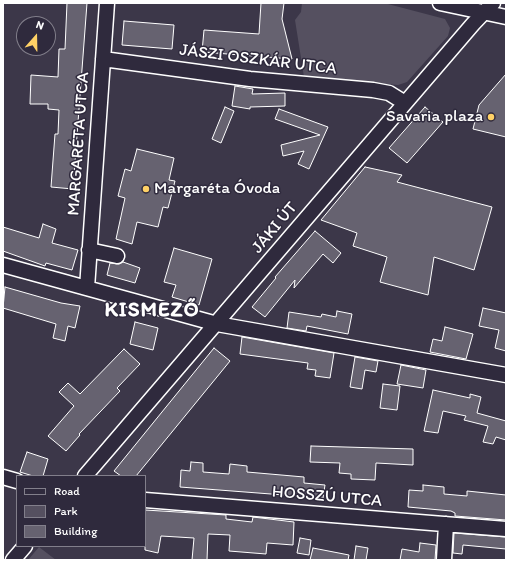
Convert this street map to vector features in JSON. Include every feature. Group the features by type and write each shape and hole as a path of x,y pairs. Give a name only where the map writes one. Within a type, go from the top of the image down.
{"street":[{"name":"MARGARÉTA UTCA","path":"87,288 107,3"},
{"path":"440,3 489,8 506,17"},
{"name":"JÁKI ÚT","path":"86,475 217,324 405,103 489,8"},
{"name":"JÁSZI OSZKÁR UTCA","path":"103,59 250,79 373,90 389,93 405,103"},
{"path":"89,250 117,256"},
{"path":"3,265 217,324 506,375"},
{"path":"3,477 16,481"},
{"name":"HOSSZÚ UTCA","path":"146,500 506,529"},
{"path":"444,560 446,524"},
{"path":"13,560 24,547"}],"green space":[{"path":"302,3 384,3 445,19 450,28 448,36 407,82 398,85 304,77 295,20 301,12"},
{"path":"39,547 56,560 28,560"}],"building":[{"path":"67,3 87,3 73,189 51,187 55,134 58,134 59,110 48,109 48,104 30,104 31,75 58,77 59,49 65,49"},
{"path":"261,3 284,3 282,19 292,59 202,52 204,30 259,34"},
{"path":"124,21 174,25 172,49 122,45"},
{"name":"Savaria plaza","path":"506,74 506,137 473,129 479,105"},
{"path":"235,86 253,89 252,94 285,93 285,106 250,107 250,109 232,106"},
{"path":"225,107 234,111 221,143 212,139"},
{"path":"425,107 443,122 407,163 389,148"},
{"path":"279,109 328,127 309,169 298,164 304,151 283,156 281,145 320,135 275,119"},
{"name":"Margaréta Óvoda","path":"137,149 174,158 169,180 175,181 168,208 163,207 158,227 137,222 132,244 116,239 125,198 118,196 125,169 131,171"},
{"path":"365,167 402,175 397,182 492,207 474,270 434,257 428,295 380,282 387,257 353,246 357,233 321,220"},
{"path":"43,224 56,229 52,243 78,250 72,270 46,263 45,266 3,251 3,227 39,238"},
{"path":"315,231 341,253 333,263 323,254 294,288 295,280 265,317 252,307 276,278 275,277"},
{"path":"174,248 212,259 199,305 172,297 176,285 164,282"},
{"path":"123,262 140,268 135,283 107,275 110,263 119,264"},
{"path":"5,287 61,303 80,306 75,328 68,326 65,341 53,338 56,324 3,308"},
{"path":"483,308 506,313 506,351 495,348 499,330 479,326"},
{"path":"337,311 352,314 348,334 307,326 306,331 287,328 289,312 321,317 322,314 336,317"},
{"path":"135,322 158,328 153,350 130,344"},
{"path":"445,327 473,334 466,359 430,352 433,339 442,341"},
{"path":"242,337 334,353 330,378 315,376 316,370 307,369 308,363 240,354"},
{"path":"214,348 230,361 137,475 120,475 114,471"},
{"path":"124,349 140,364 117,388 120,391 79,434 80,435 66,451 48,436 74,406 59,392 68,383 80,394"},
{"path":"355,357 378,361 376,372 365,370 362,389 350,387"},
{"path":"401,365 426,370 423,388 397,384"},
{"path":"383,384 400,386 397,410 380,408"},
{"path":"433,390 470,398 470,394 481,397 477,413 506,421 506,440 496,437 493,444 483,442 488,426 464,420 466,416 443,411 438,433 424,431"},
{"path":"311,446 413,449 413,465 376,463 375,480 351,479 351,474 339,473 340,463 310,462"},
{"path":"27,452 48,459 43,475 30,475 20,472"},
{"path":"191,462 203,463 203,472 229,474 230,464 247,466 247,472 304,477 304,483 325,485 323,498 180,487 181,470 190,471"},
{"path":"423,485 444,487 444,494 467,496 467,491 506,495 506,520 455,516 455,513 451,511 408,507 409,490 423,491"},
{"path":"146,510 226,515 226,519 252,522 253,517 294,522 293,545 267,543 266,554 229,551 230,535 208,534 207,560 192,560 194,538 161,536 158,553 145,550"},
{"path":"454,533 506,537 506,549 463,545 462,554 453,553"},
{"path":"300,538 311,540 309,555 297,553"},
{"path":"420,543 436,545 435,560 400,560 402,549 419,552"},
{"path":"356,546 368,548 366,560 354,560"},
{"path":"313,548 349,555 348,560 310,560"}],"place":[{"name":"Savaria plaza","path":"491,117"},
{"name":"Margaréta Óvoda","path":"146,189"}],"district":[{"name":"KISMEZŐ","path":"152,311"}]}
